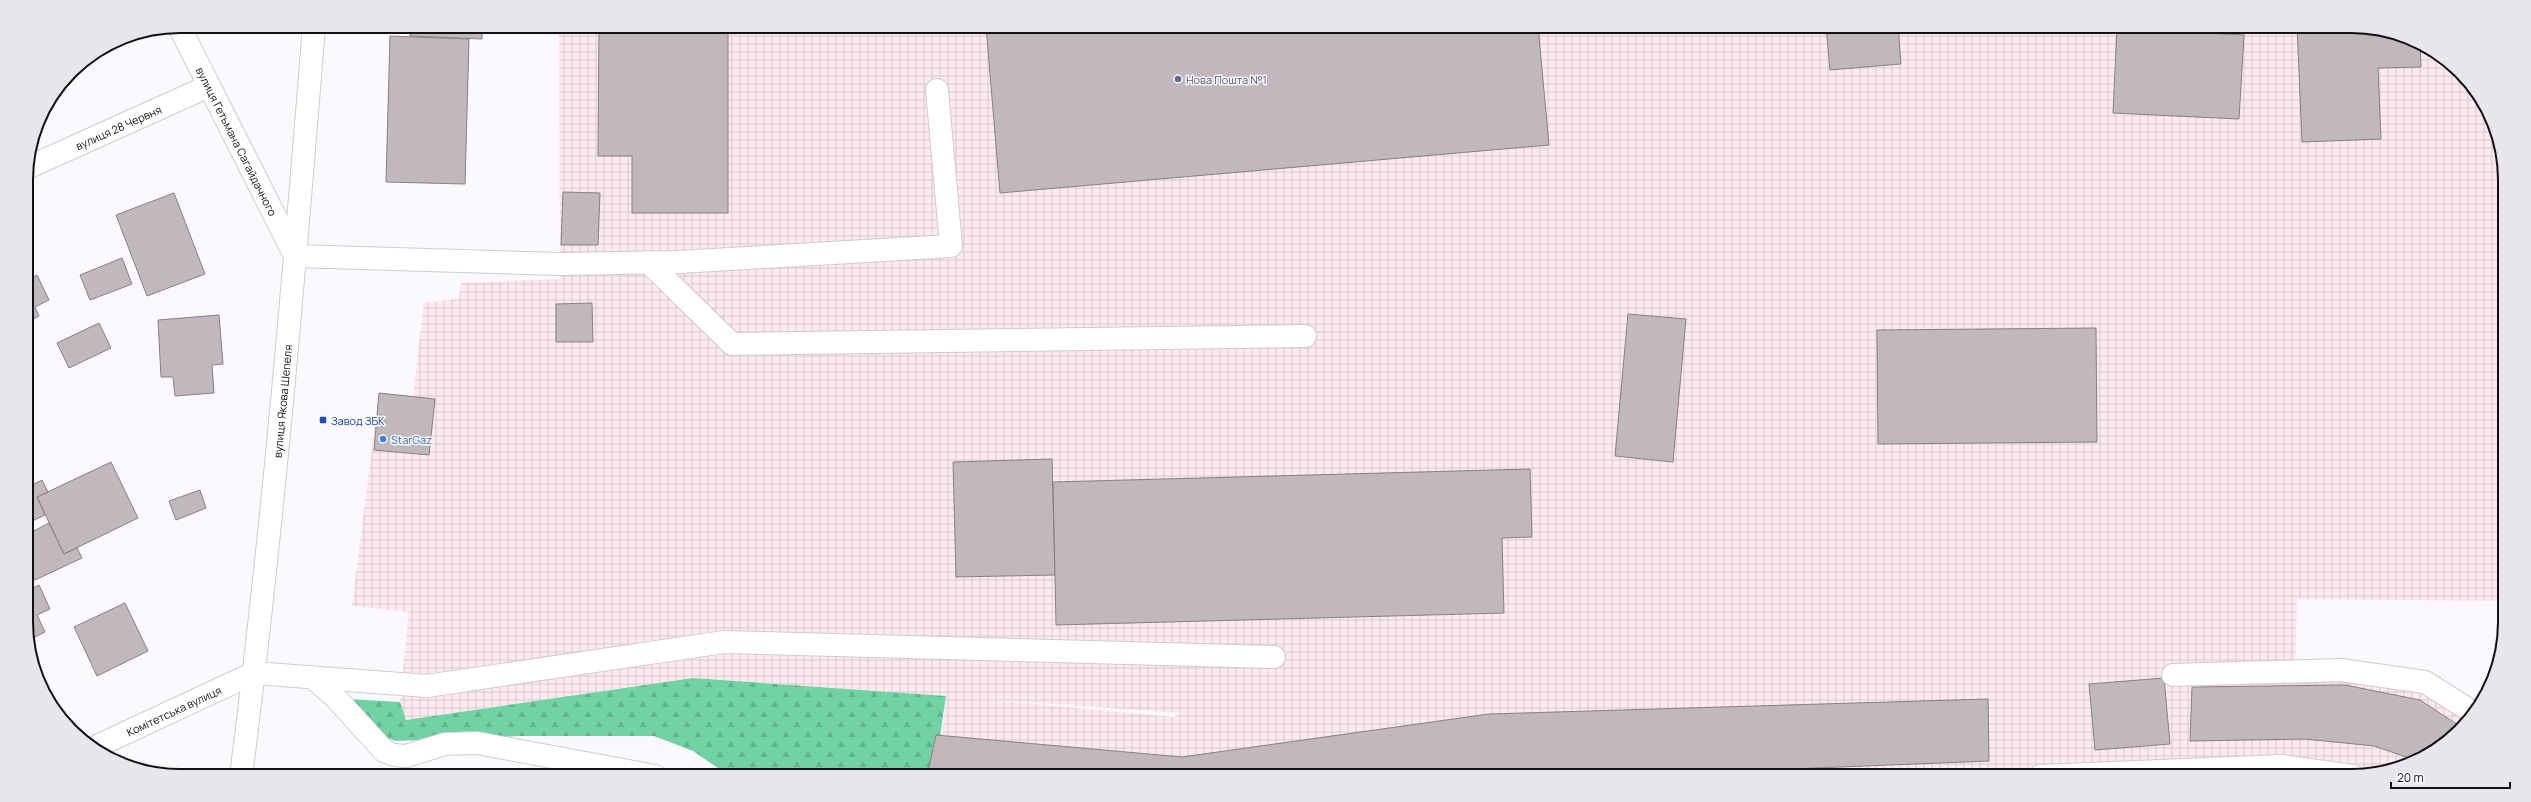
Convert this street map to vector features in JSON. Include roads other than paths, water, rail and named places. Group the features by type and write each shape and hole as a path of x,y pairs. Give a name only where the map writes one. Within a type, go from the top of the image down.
{"street":[{"name":"вулиця Гетьмана Сагайдачного","path":"182,33 295,256"},
{"name":"вулиця Якова Шепеля","path":"241,769 254,673 295,256 313,33"},
{"name":"вулиця 28 Червня","path":"34,165 209,86"},
{"path":"295,256 560,264 648,262 951,246 937,90"},
{"path":"648,262 732,344 1305,336"},
{"path":"254,673 427,686 724,642 1274,657"},
{"path":"2173,675 2341,670 2425,682 2469,710"},
{"name":"Комітетська вулиця","path":"100,745 254,673"},
{"path":"312,677 336,697 384,751 394,755 406,756 445,744 477,743 617,769"},
{"path":"2214,769 2281,766 2303,769"}],"place":[{"name":"Нова Пошта №1","path":"1178,79"},
{"name":"Завод ЗБК","path":"323,420"},
{"name":"StarGaz","path":"383,439"}]}
